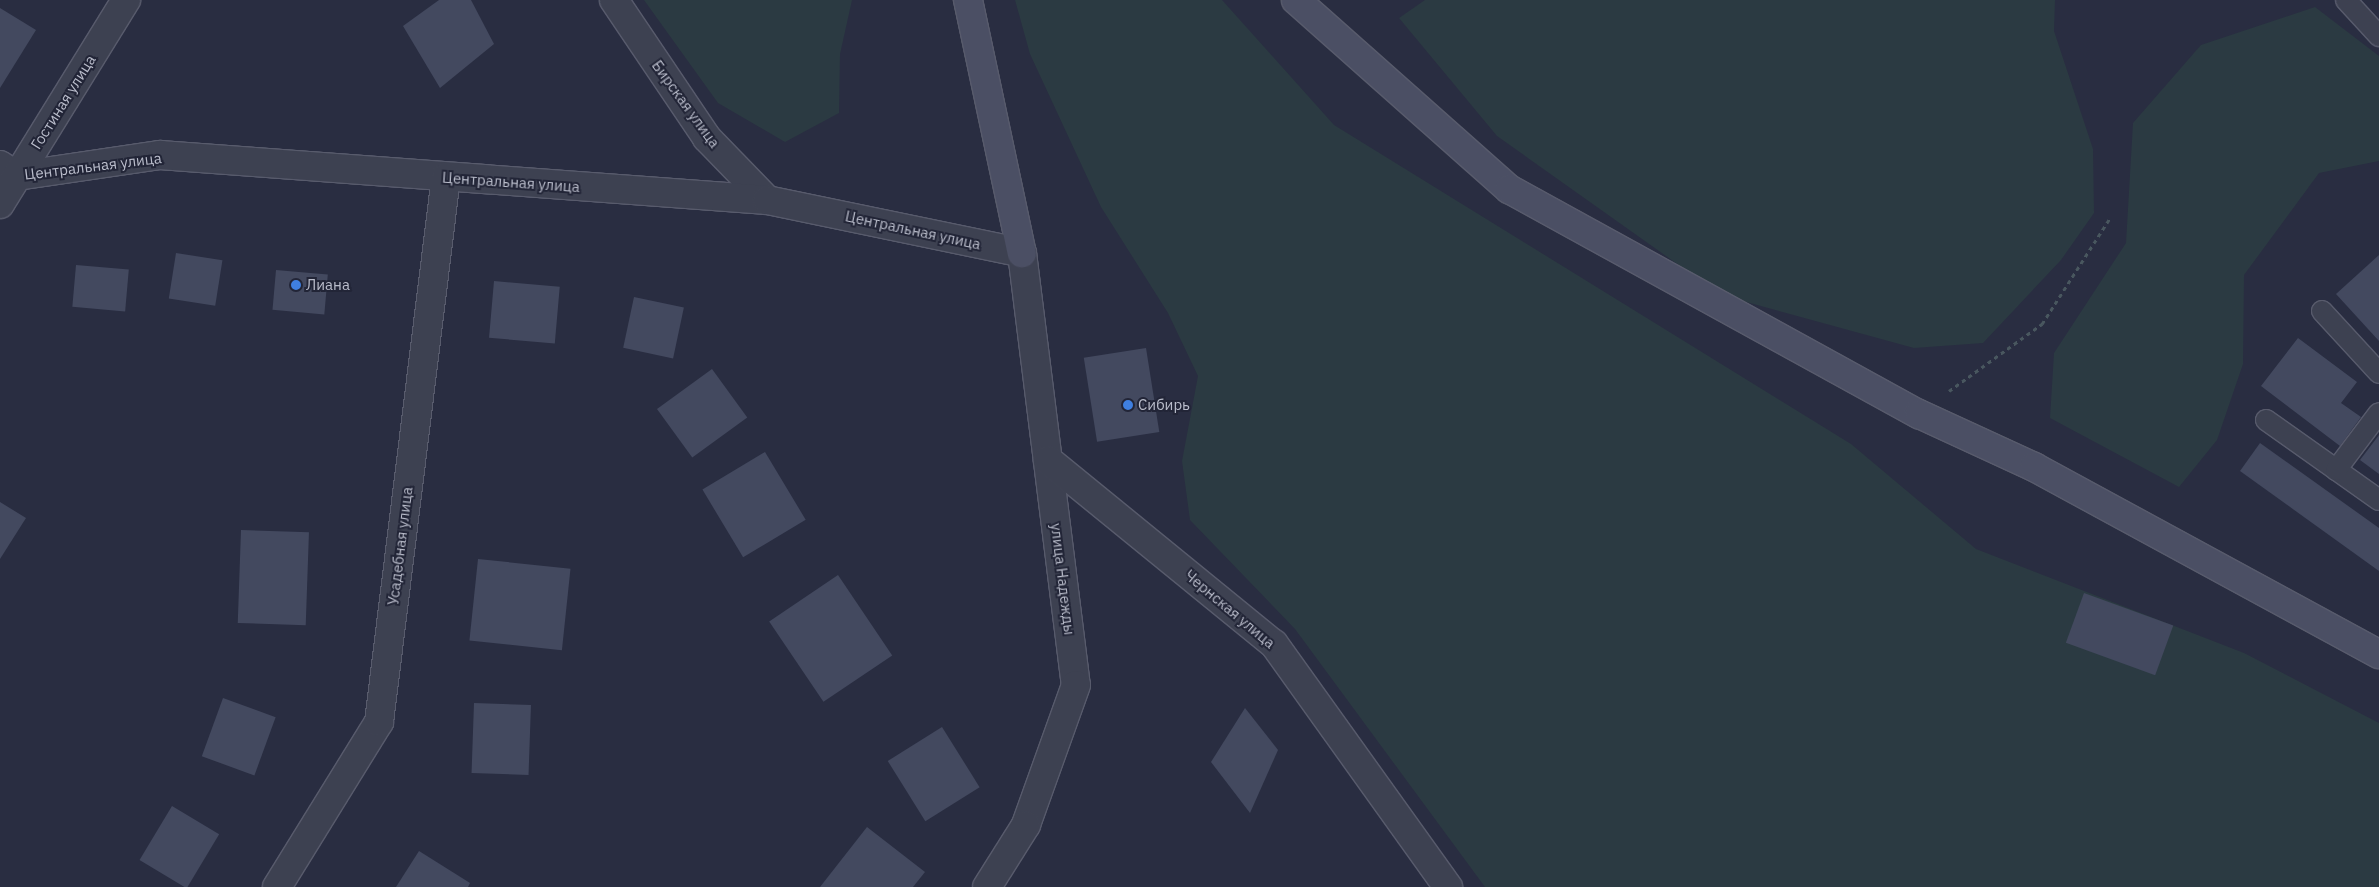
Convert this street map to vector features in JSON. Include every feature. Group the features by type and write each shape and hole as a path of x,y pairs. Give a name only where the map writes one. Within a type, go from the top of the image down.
{"street":[{"name":"Гостиная улица","path":"0,204 9,170 126,0"},
{"name":"Бирская улица","path":"614,0 708,138 767,200"},
{"path":"968,0 1022,253"},
{"path":"1302,3 1508,189 1919,414 2034,467 2379,654"},
{"name":"Центральная улица","path":"9,170 160,155 446,178 767,200 1022,253"},
{"name":"Усадебная улица","path":"277,887 379,722 446,178"},
{"name":"улица Надежды","path":"986,887 1026,825 1076,685 1022,253"},
{"name":"Чернская улица","path":"1048,460 1274,644 1448,887"}],"lane":[{"path":"2346,0 2379,36"},
{"path":"2322,311 2379,373"},
{"path":"2336,470 2379,413"},
{"path":"2266,420 2379,500"}],"path":[{"path":"1919,414 2042,324 2110,218"}],"shaded area":[{"path":"644,0 852,0 840,54 839,113 785,142 718,103"},
{"path":"1015,0 1222,0 1334,125 1851,444 1976,549 2244,653 2379,723 2379,887 1485,887 1295,629 1190,520 1182,461 1198,376 1168,313 1101,207 1030,54"},
{"path":"1425,0 2055,0 2054,31 2093,149 2094,213 2061,260 1983,343 1914,348 1721,295 1497,136 1399,18"},
{"path":"2315,7 2379,56 2379,161 2319,173 2244,275 2243,364 2217,440 2179,487 2050,418 2054,353 2126,243 2133,123 2201,45"}],"building":[{"path":"439,0 471,0 494,44 440,88 403,26"},
{"path":"0,8 36,30 0,88"},
{"path":"176,253 222,260 215,306 169,298"},
{"path":"2379,255 2379,341 2336,294"},
{"path":"76,265 129,270 125,311 72,307"},
{"path":"276,270 328,275 324,314 273,310"},
{"path":"494,281 560,287 555,344 489,338"},
{"path":"634,297 684,308 673,358 623,348"},
{"path":"2298,338 2357,382 2341,403 2361,417 2340,446 2261,386"},
{"path":"1146,348 1159,432 1097,442 1084,358"},
{"path":"712,369 747,418 692,458 657,409"},
{"path":"2379,435 2379,474 2360,460"},
{"path":"2260,443 2379,528 2379,571 2240,471"},
{"path":"765,452 806,520 743,557 702,490"},
{"path":"0,502 26,518 0,559"},
{"path":"241,530 309,532 306,625 238,623"},
{"path":"478,559 570,569 562,650 469,641"},
{"path":"838,575 892,655 823,702 769,621"},
{"path":"2084,593 2173,625 2155,675 2066,643"},
{"path":"223,698 276,717 254,775 202,756"},
{"path":"474,703 531,705 529,775 472,773"},
{"path":"1245,708 1278,750 1250,813 1211,762"},
{"path":"942,727 980,787 925,821 888,761"},
{"path":"172,806 219,834 187,887 140,860"},
{"path":"867,827 925,872 913,887 820,887"},
{"path":"419,851 470,883 468,887 396,887"}],"place":[{"name":"Лиана","path":"296,285"},
{"name":"Сибирь","path":"1128,405"}]}
